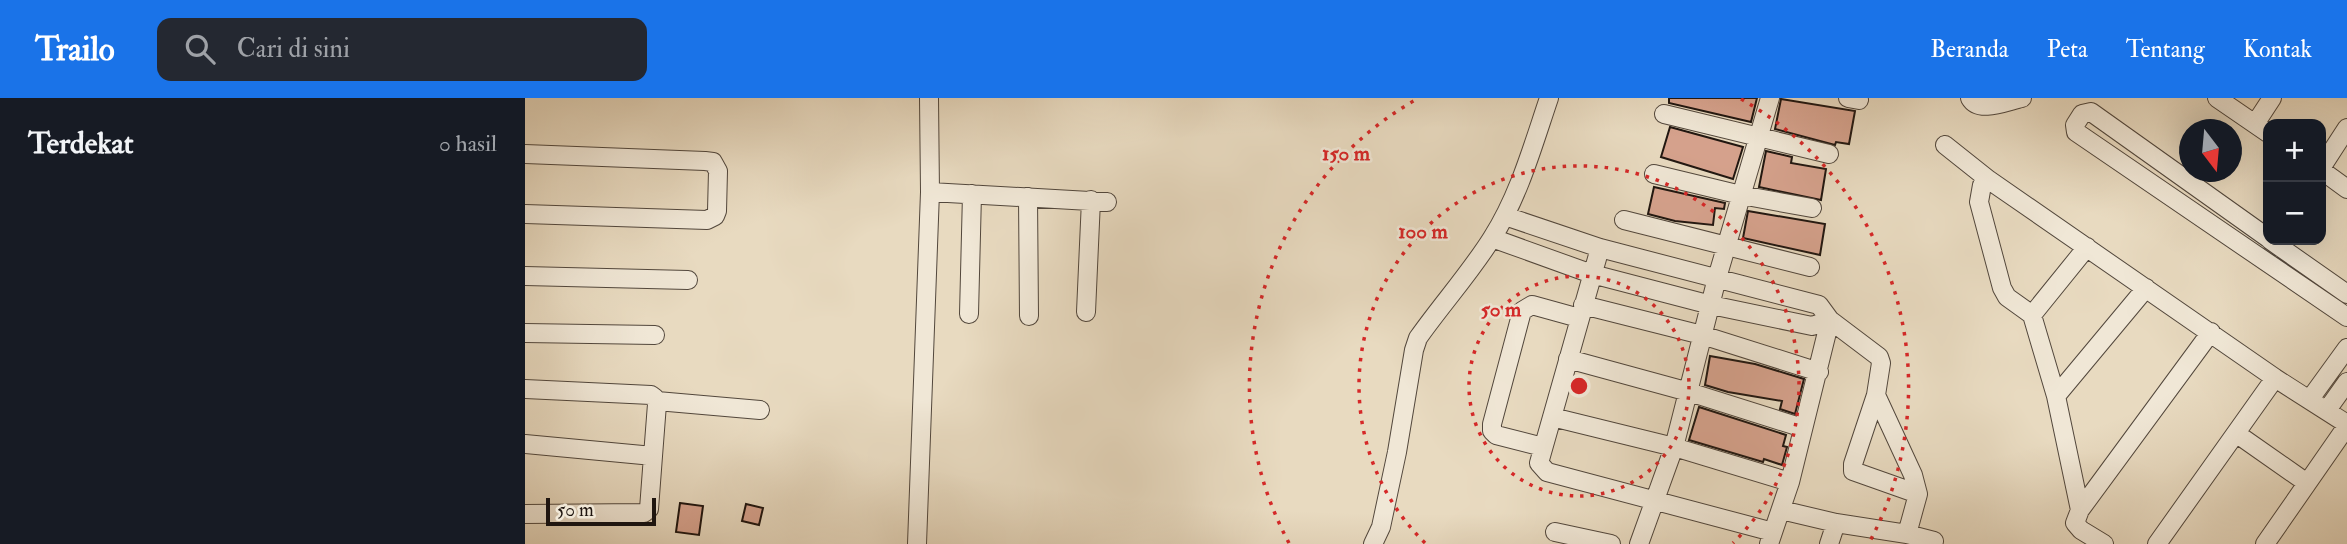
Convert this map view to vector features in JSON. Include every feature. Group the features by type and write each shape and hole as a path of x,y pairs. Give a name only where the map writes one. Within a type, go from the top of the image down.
{"street":[{"path":"917,544 930,192 929,98"},
{"path":"1373,544 1381,527 1392,477 1418,338 1492,238 1505,216 1549,98"},
{"path":"1639,544 1674,447 1725,247 1770,98"},
{"path":"1970,98 1972,103 1980,107 2022,98"},
{"path":"2217,98 2262,129 2272,98"},
{"path":"2263,235 2091,113 2082,114 2075,125 2076,132 2347,317"},
{"path":"1664,114 1829,154"},
{"path":"2326,161 2347,128"},
{"path":"1945,145 1989,180 2347,425 2265,544"},
{"path":"525,154 705,160 713,162 718,171 717,211 715,216 707,220 525,214"},
{"path":"2326,173 2347,189"},
{"path":"1654,174 1741,195 1812,208"},
{"path":"1989,180 1982,185 1979,202 2002,288 2007,297 2032,315 2056,396 2080,510"},
{"path":"930,192 1099,201 1086,312"},
{"path":"969,314 972,194"},
{"path":"1028,197 1029,316"},
{"path":"1505,216 1600,248 1819,305 1831,320 1879,357 1881,363 1876,395 1853,471 1918,494"},
{"path":"1625,220 1810,267"},
{"path":"1492,238 1592,274 1711,305 1812,326 1831,320"},
{"path":"2278,245 2347,294"},
{"path":"2032,315 2087,247"},
{"path":"1600,248 1539,463 1547,472 1656,501 1771,538 1790,482 1831,320"},
{"path":"525,276 688,280"},
{"path":"2056,396 2146,288"},
{"path":"1543,447 1496,435 1492,431 1522,311 1532,305 1702,335 1819,372"},
{"path":"2104,544 2081,530 2075,523 2080,510 2211,332"},
{"path":"525,333 655,335"},
{"path":"2310,399 2347,348"},
{"path":"1568,359 1689,392 1803,428"},
{"path":"2157,544 2275,377"},
{"path":"2327,410 2347,382"},
{"path":"525,388 651,395 657,401 760,410"},
{"path":"1876,395 1913,475 1918,494 1907,534"},
{"path":"525,514 644,513 649,509 657,401"},
{"path":"1552,417 1674,447 1790,482"},
{"path":"2237,434 2307,483"},
{"path":"525,444 653,456"},
{"path":"1781,510 1934,541"},
{"path":"1829,544 1836,523"},
{"path":"1555,532 1611,544"}],"building":[{"path":"1669,98 1757,98 1751,122 1669,103"},
{"path":"1781,99 1855,111 1849,144 1836,142 1835,145 1775,129"},
{"path":"1670,127 1743,147 1733,179 1661,157"},
{"path":"1766,151 1792,157 1791,163 1826,169 1821,200 1759,187"},
{"path":"1654,187 1725,203 1724,209 1715,208 1713,225 1675,221 1648,214"},
{"path":"1748,211 1825,224 1820,255 1743,238"},
{"path":"1710,356 1755,364 1804,379 1795,414 1780,409 1782,401 1728,392 1705,385"},
{"path":"1699,407 1786,435 1783,446 1787,447 1782,465 1689,440"},
{"path":"680,503 703,506 699,535 676,532"},
{"path":"746,504 763,508 759,525 742,521"}]}
